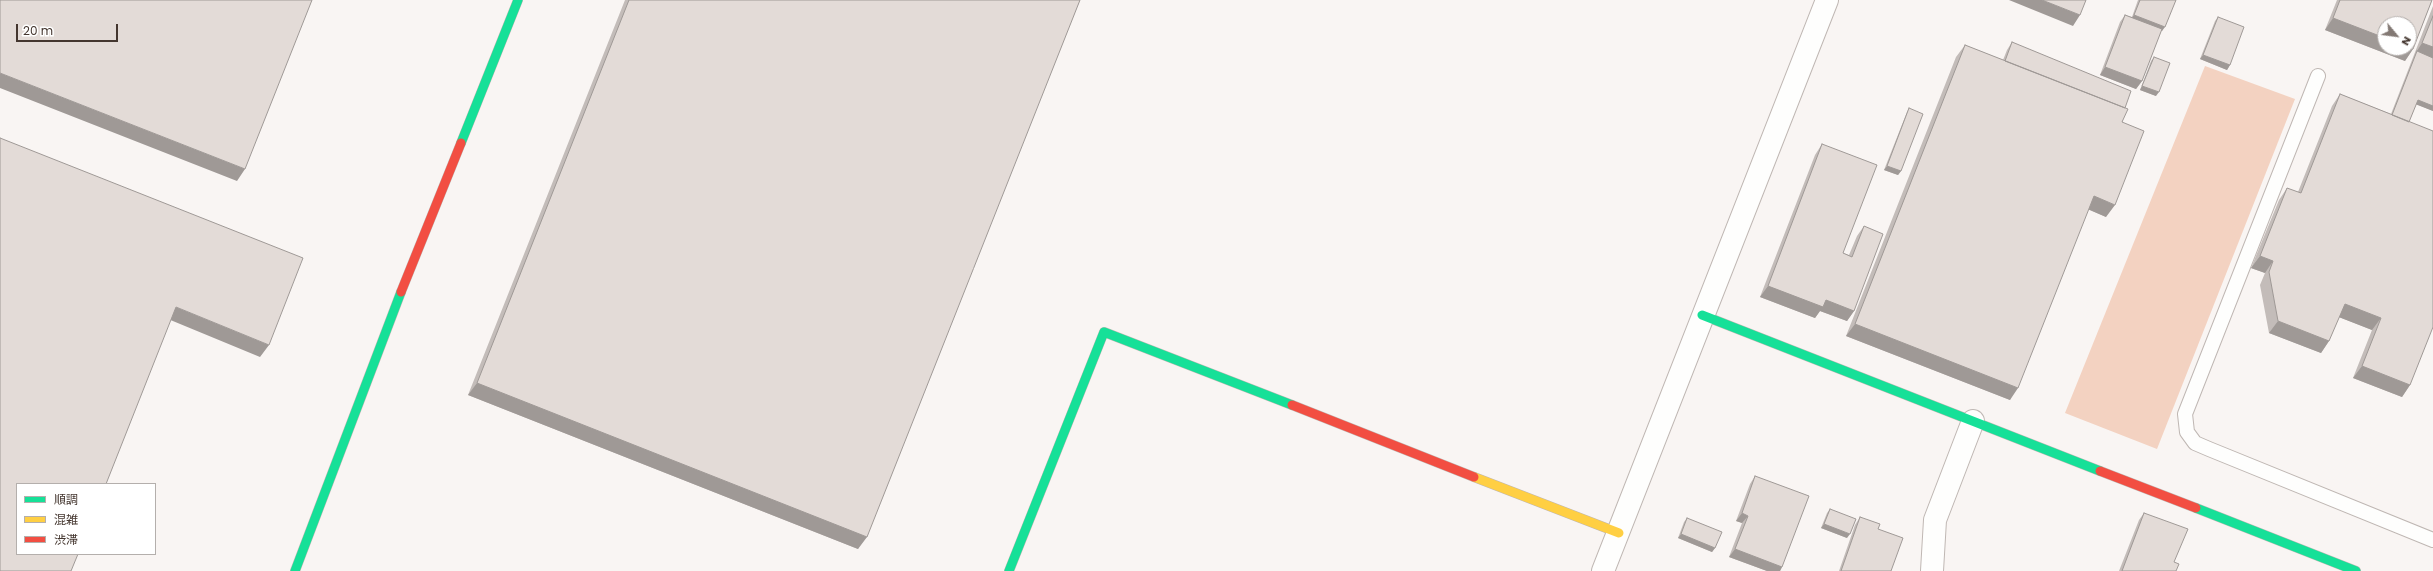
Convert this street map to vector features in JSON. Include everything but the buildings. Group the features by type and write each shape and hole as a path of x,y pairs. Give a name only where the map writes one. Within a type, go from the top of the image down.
{"street":[{"path":"295,571 390,319 518,0"},
{"path":"1603,571 1619,533 1702,315 1827,0"},
{"path":"1702,315 2356,571"},
{"path":"1009,571 1104,332 1619,533"},
{"path":"1932,571 1935,520 1973,421"}],"lane":[{"path":"2318,76 2185,414 2188,432 2195,443 2433,540"}],"shaded area":[{"path":"2205,66 2295,99 2157,449 2065,413"}],"traffic: fast":[{"path":"461,143 518,0"},
{"path":"295,571 401,292"},
{"path":"1702,315 2100,471"},
{"path":"1009,571 1104,332 1292,405"},
{"path":"2196,508 2356,571"}],"traffic: slow":[{"path":"1474,477 1619,533"}],"traffic: jam":[{"path":"401,292 461,143"},
{"path":"1292,405 1474,477"},
{"path":"2100,471 2196,508"}]}
